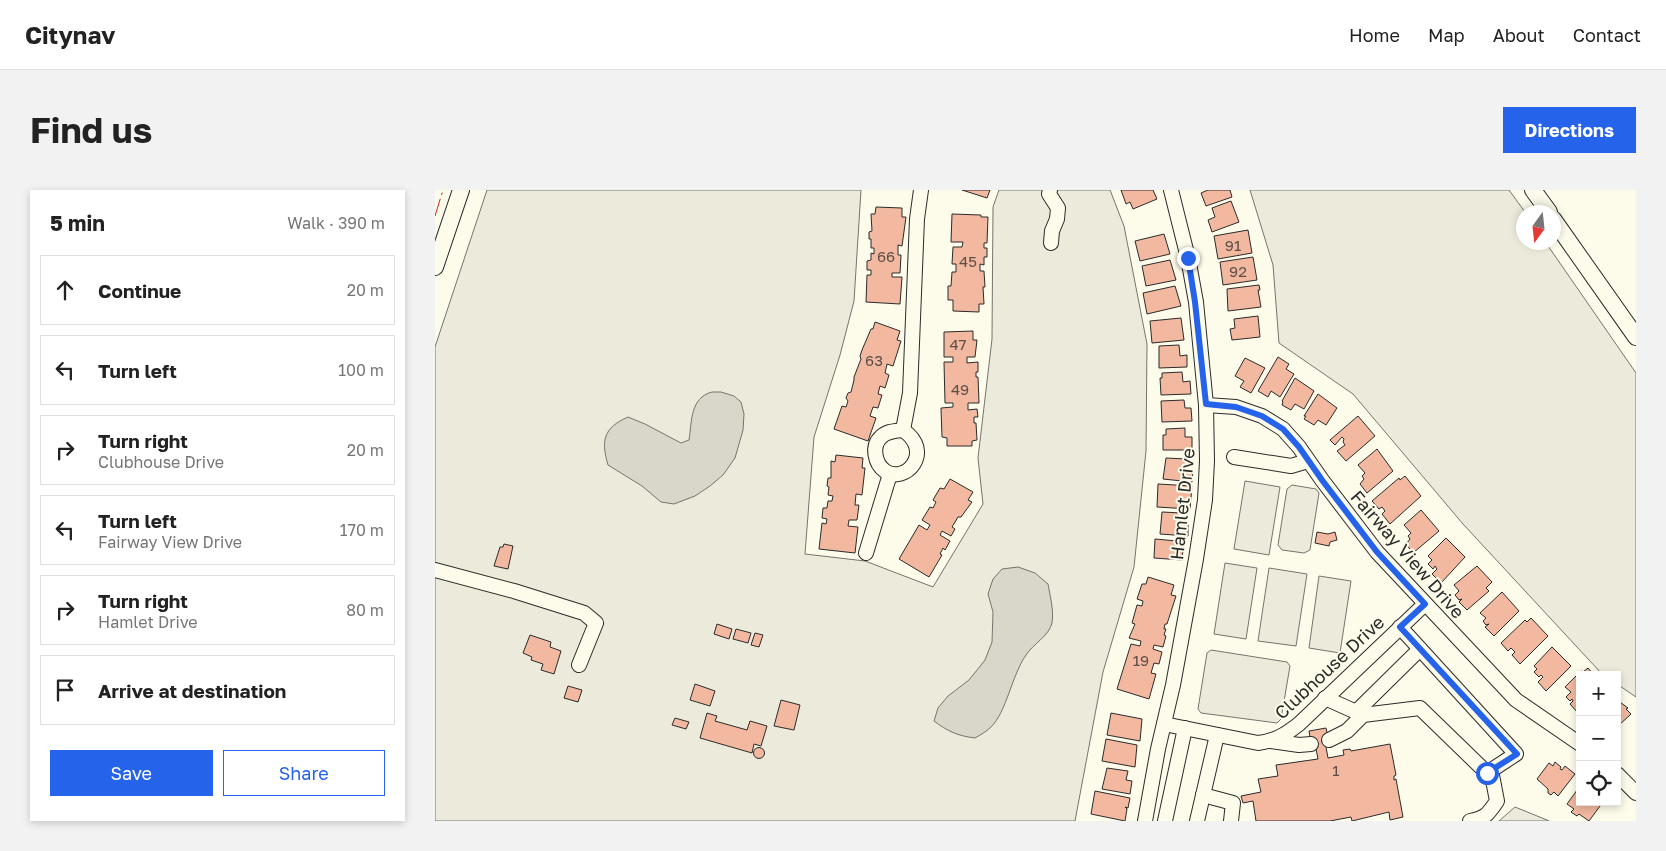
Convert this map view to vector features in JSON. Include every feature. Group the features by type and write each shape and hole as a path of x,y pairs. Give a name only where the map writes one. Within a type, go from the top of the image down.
{"main road":[{"path":"436,261 441,231 461,190"},
{"path":"1533,190 1544,205"},
{"path":"1561,230 1636,337"}],"street":[{"path":"903,430 910,393 917,219 921,190"},
{"path":"1049,190 1049,194 1058,208 1051,243"},
{"name":"Hamlet Drive","path":"1145,821 1157,749 1173,685 1205,500 1207,461 1206,404 1194,293 1188,258 1171,190"},
{"name":"Fairway View Drive","path":"1206,404 1236,407 1262,416 1283,429 1377,552 1425,604 1516,700 1576,741"},
{"path":"903,430 911,435 916,442 918,449 917,458 913,466 907,471 899,474 890,474 879,465 875,458 876,446 881,437 891,431 903,430"},
{"path":"1234,457 1291,466 1308,461"},
{"path":"866,553 890,474"},
{"path":"435,570 514,591 584,613 596,623 579,665"},
{"name":"Clubhouse Drive","path":"1164,724 1258,743 1271,741 1285,735 1425,604"},
{"path":"1325,698 1360,713 1420,708 1487,773 1517,754 1400,627"},
{"path":"1329,740 1347,731 1360,713 1420,649"},
{"path":"1165,821 1185,728"},
{"path":"1197,821 1217,735"},
{"path":"1271,741 1299,746 1311,744"},
{"path":"1470,821 1483,818 1497,800 1491,770"},
{"path":"1621,778 1636,793"},
{"path":"1203,795 1233,803 1231,821"}],"shaded area":[{"path":"487,190 861,190 854,301 840,355 814,437 805,554 865,561 933,587 983,504 978,458 992,339 993,207 999,190 1110,190 1124,226 1147,344 1146,451 1134,567 1103,672 1075,821 435,821 435,347"},
{"path":"1250,190 1509,190 1520,205 1516,205 1516,250 1551,250 1636,373 1636,697 1621,687 1621,671 1599,671 1463,524 1353,394 1279,343 1273,265"},
{"path":"712,392 721,392 734,396 741,402 744,414 743,430 735,458 723,475 710,486 695,496 674,504 661,502 642,486 608,465 605,449 606,436 613,426 620,421 628,417 681,443 689,440 693,411 696,405 700,399"},
{"path":"1245,481 1280,487 1269,555 1234,549"},
{"path":"1292,485 1316,489 1319,493 1310,550 1304,553 1282,550 1278,545 1287,489"},
{"path":"1225,563 1257,568 1246,639 1214,634"},
{"path":"1018,567 1035,573 1048,584 1052,608 1052,623 1048,632 1029,651 1021,663 996,721 985,732 975,738 963,736 948,730 934,721 938,708 948,696 969,680 985,660 992,642 993,612 988,594 993,579 1002,569"},
{"path":"1269,568 1307,574 1296,646 1258,641"},
{"path":"1319,576 1351,581 1340,653 1309,648"},
{"path":"1211,650 1287,662 1290,666 1281,719 1277,723 1201,713 1198,709 1207,653"},
{"path":"1515,807 1547,820 1549,821 1499,821"}],"building":[{"path":"962,190 990,190 987,198"},
{"path":"1121,190 1153,190 1157,199 1133,209 1130,202 1126,204"},
{"path":"1208,190 1230,190 1232,197 1206,206 1201,193"},
{"path":"1231,201 1239,222 1212,232 1208,220 1215,217 1212,208"},
{"path":"876,207 902,208 902,217 906,217 902,246 898,245 898,255 901,255 900,273 892,273 892,277 902,277 900,304 866,302 867,275 871,275 871,270 867,270 867,261 871,260 871,253 874,254 874,248 871,248 869,232 872,231 871,214 875,214"},
{"path":"952,214 988,217 987,243 984,243 984,248 987,248 987,257 984,257 984,265 980,264 980,271 984,271 984,304 979,304 979,312 953,311 953,300 948,300 948,286 951,286 952,272 956,272 956,264 952,264 953,247 962,247 963,242 951,242"},
{"path":"1248,230 1252,253 1218,259 1214,236"},
{"path":"1164,234 1170,254 1140,261 1135,241"},
{"path":"1253,257 1257,280 1223,285 1220,262"},
{"path":"1170,260 1176,280 1146,286 1142,266"},
{"path":"1259,285 1261,307 1228,311 1227,289"},
{"path":"1175,286 1181,306 1147,314 1143,293"},
{"path":"1258,316 1260,337 1232,340 1230,329 1235,328 1234,319"},
{"path":"1181,318 1184,340 1152,343 1150,321"},
{"path":"875,322 900,331 897,340 901,341 893,366 887,364 885,373 889,375 885,388 880,386 878,394 882,395 878,408 873,407 870,416 876,418 868,441 834,429 842,406 846,407 848,401 846,398 848,393 851,392 862,350"},
{"path":"973,331 973,340 977,340 975,357 967,357 967,363 978,362 976,377 978,377 979,403 968,403 968,410 977,409 978,417 974,417 974,423 976,423 977,440 972,441 972,446 947,446 947,438 942,437 941,408 953,407 953,403 945,403 944,362 953,362 953,357 944,357 944,332"},
{"path":"1179,345 1180,356 1187,355 1187,367 1159,368 1159,346"},
{"path":"1278,357 1289,364 1286,369 1294,374 1280,397 1271,391 1268,397 1258,391"},
{"path":"1245,358 1265,368 1251,393 1240,387 1244,381 1235,376"},
{"path":"1182,372 1183,382 1190,381 1191,394 1161,395 1160,378 1162,378 1162,373"},
{"path":"1295,378 1314,391 1304,409 1295,404 1291,410 1282,405 1282,401"},
{"path":"1318,394 1337,408 1326,425 1318,420 1314,425 1304,419"},
{"path":"1184,400 1185,408 1191,408 1192,421 1162,422 1161,401"},
{"path":"1358,416 1375,436 1346,461 1337,451 1345,445 1344,439 1342,437 1335,445 1330,440"},
{"path":"1185,428 1185,437 1192,437 1192,450 1163,450 1163,435 1166,435 1166,429"},
{"path":"1377,449 1393,471 1367,493 1360,484 1364,479 1362,476 1365,473 1358,465"},
{"path":"836,455 863,458 862,468 865,468 862,495 856,494 855,505 859,505 857,520 849,520 848,526 858,527 855,553 819,549 822,523 826,524 827,519 822,518 823,508 827,508 828,501 832,501 833,496 828,495 829,487 827,486 828,478 831,478 831,461 835,462"},
{"path":"1166,458 1187,459 1186,469 1193,470 1192,482 1163,479"},
{"path":"1405,476 1421,496 1390,524 1382,514 1385,511 1382,507 1379,509 1372,501 1399,478 1400,480"},
{"path":"950,479 973,492 968,500 972,502 961,517 958,517 952,527 955,529 951,536 942,531 940,535 950,541 945,550 943,548 940,554 942,555 929,577 899,559 919,525 927,530 930,525 922,520 930,507 933,508 936,502 933,500 940,488 944,489"},
{"path":"1158,484 1192,486 1190,509 1157,507"},
{"path":"1421,510 1439,531 1413,553 1406,544 1410,539 1408,536 1411,533 1404,525"},
{"path":"1162,512 1182,513 1181,523 1188,524 1188,536 1160,534"},
{"path":"1317,532 1328,534 1335,532 1337,540 1330,542 1329,546 1315,543"},
{"path":"1446,538 1465,557 1441,583 1432,574 1437,569 1435,566 1433,569 1428,564 1432,560 1428,556"},
{"path":"1155,539 1177,541 1176,549 1183,550 1182,560 1154,558"},
{"path":"504,544 513,546 508,569 494,566 500,547 503,547"},
{"path":"1477,566 1492,582 1486,588 1489,591 1467,610 1459,602 1462,599 1459,600 1455,595 1459,591 1454,585"},
{"path":"1148,577 1174,585 1171,595 1176,596 1167,624 1165,624 1164,635 1166,636 1163,647 1154,645 1153,649 1162,652 1159,664 1154,663 1151,673 1156,674 1149,699 1117,689 1131,644 1140,646 1141,641 1129,638 1135,624 1132,623 1137,605 1142,606 1143,601 1137,599 1142,584 1146,584"},
{"path":"1502,592 1519,611 1494,636 1485,627 1489,624 1486,625 1483,621 1486,618 1480,613"},
{"path":"1531,618 1548,636 1520,664 1512,655 1515,652 1511,648 1508,651 1501,643 1525,620 1527,622"},
{"path":"717,624 732,629 729,639 714,634"},
{"path":"736,629 751,633 748,643 733,639"},
{"path":"755,633 763,635 759,647 751,645"},
{"path":"530,635 551,642 550,647 561,651 554,674 541,670 543,664 531,660 532,657 523,653"},
{"path":"1552,647 1571,666 1546,691 1538,682 1543,677 1541,675 1539,677 1534,672 1537,669 1534,666"},
{"path":"1576,676 1576,711 1570,704 1573,701 1572,699 1570,701 1566,697 1571,692 1565,687"},
{"path":"695,684 715,691 710,706 690,700"},
{"path":"568,686 582,690 578,702 564,698"},
{"path":"781,700 800,705 794,730 774,726"},
{"path":"1621,703 1628,708 1626,709 1631,714 1621,723"},
{"path":"707,713 717,716 715,721 747,730 750,721 767,726 761,746 754,744 752,753 700,738"},
{"path":"1111,713 1142,719 1140,741 1107,735"},
{"path":"675,718 689,722 686,729 672,725"},
{"path":"1326,728 1330,746 1326,747 1328,758 1344,755 1343,750 1350,749 1351,751 1390,744 1396,775 1394,780 1396,779 1403,817 1390,820 1389,812 1352,821 1351,817 1330,821 1256,821 1253,801 1243,803 1241,796 1261,792 1258,779 1278,776 1276,765 1318,759 1316,749 1312,749 1309,731"},
{"path":"1106,739 1137,745 1135,767 1102,761"},
{"path":"757,748 761,748 764,753 763,757 757,758 754,755 754,751"},
{"path":"1555,762 1561,767 1560,769 1562,770 1565,766 1575,774 1558,796 1554,792 1551,795 1548,793 1548,789 1537,779 1549,763 1553,766"},
{"path":"1107,768 1128,771 1126,780 1132,781 1130,794 1102,789"},
{"path":"1095,791 1130,798 1128,808 1125,807 1127,809 1125,821 1091,814"},
{"path":"1576,792 1576,806 1600,806 1589,821 1579,814 1577,816 1571,812 1574,809 1567,804"}],"power":[{"path":"435,216 443,190"}],"route":[{"path":"1188,258 1195,302 1206,404 1236,407 1262,416 1283,429 1299,447 1377,552 1425,604 1400,627 1517,754 1487,773"}]}
